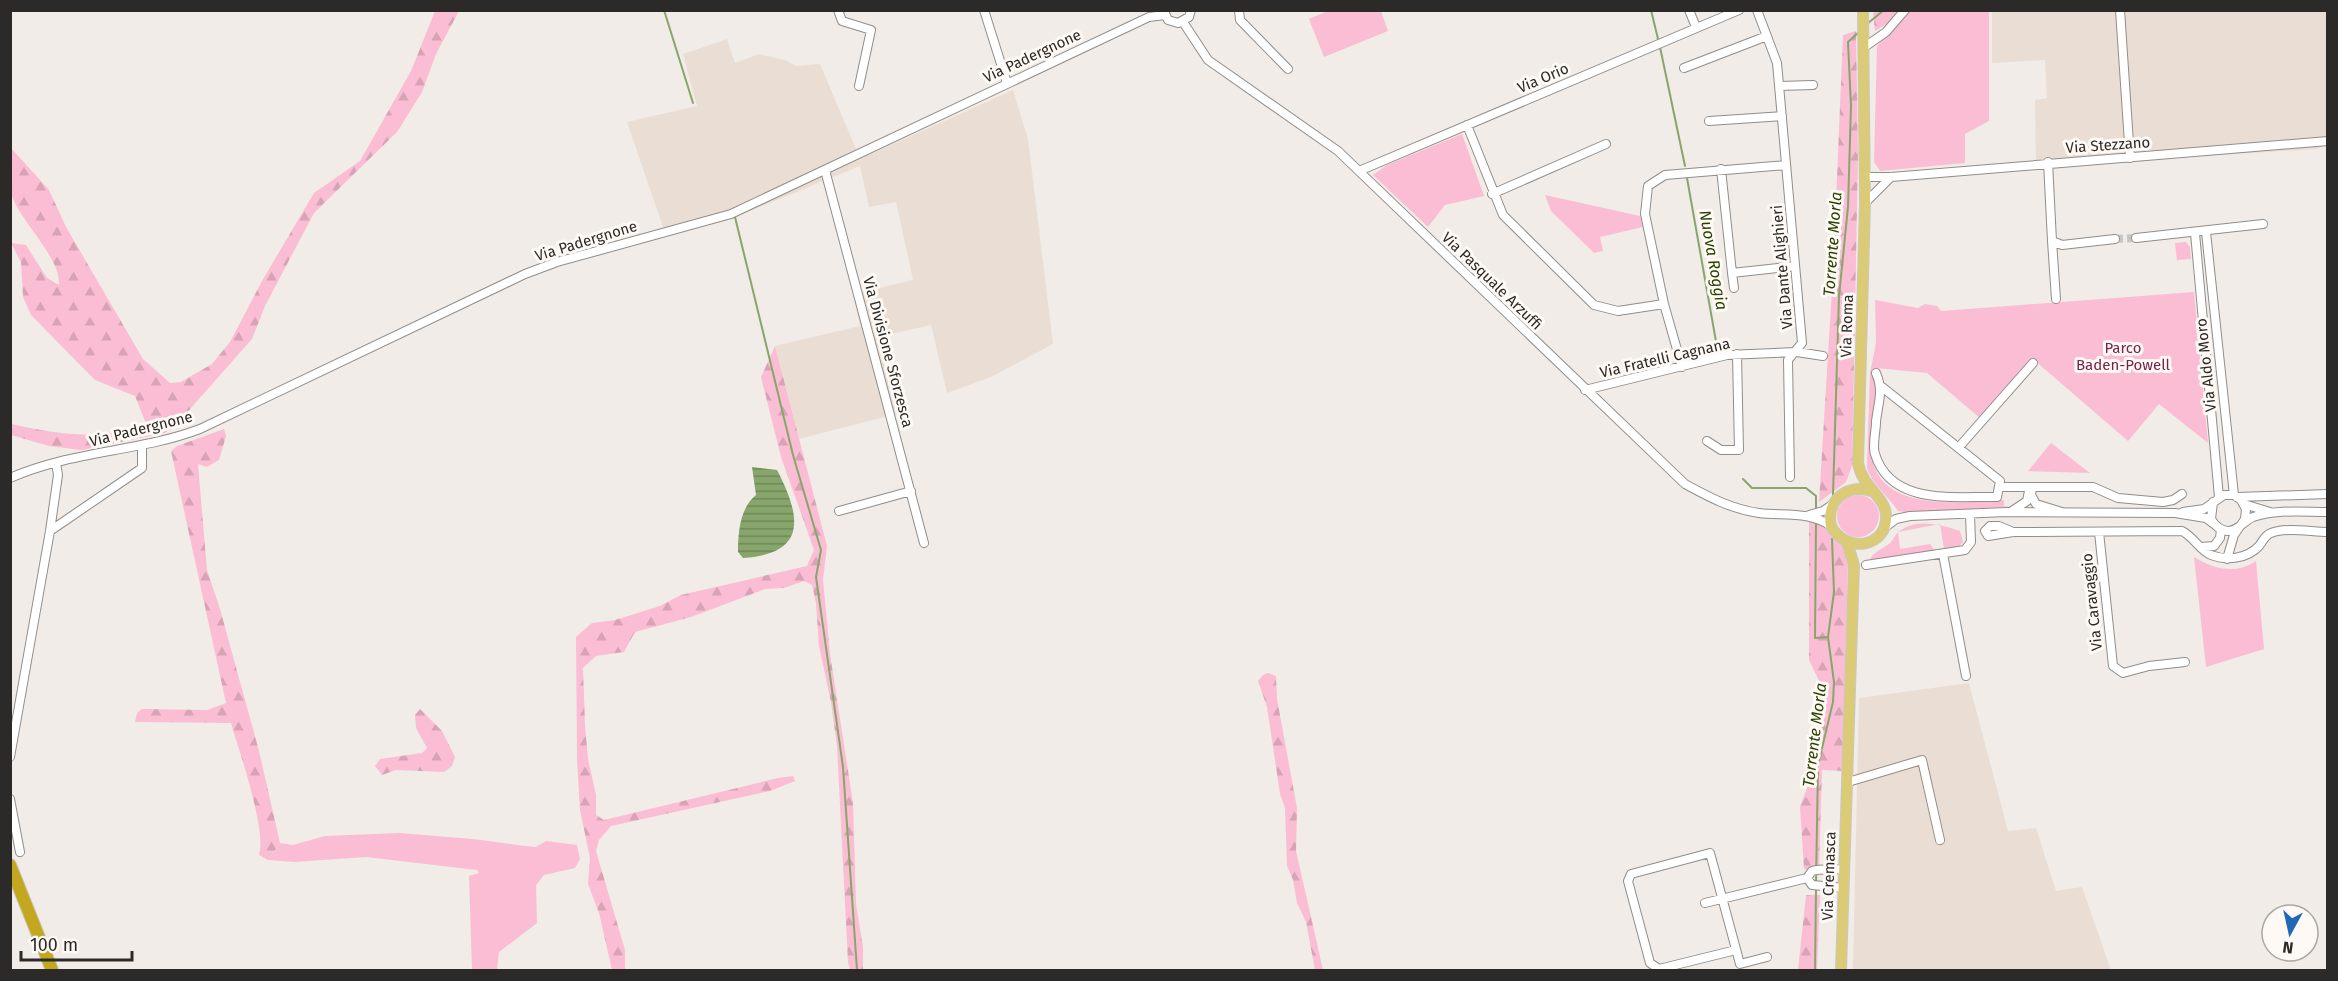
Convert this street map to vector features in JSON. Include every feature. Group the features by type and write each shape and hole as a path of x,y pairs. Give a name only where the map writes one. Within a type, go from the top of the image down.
{"highway":[{"path":"10,865 52,970"}],"main road":[{"name":"Via Roma","path":"1864,14 1865,203 1858,463 1862,478 1885,508"},
{"name":"Via Roma","path":"1849,490 1858,463"},
{"path":"1860,565 1847,542 1831,526 1832,505 1842,493 1849,490 1871,491"},
{"path":"1848,780 1860,565 1867,543 1883,530 1885,508"},
{"path":"1847,542 1867,543"},
{"name":"Via Cremasca","path":"1841,970 1848,780"}],"street":[{"path":"838,10 842,21 871,30 859,86"},
{"path":"984,10 1007,83"},
{"path":"1184,22 1191,10"},
{"path":"1239,10 1240,20 1288,69"},
{"path":"1689,10 1695,27"},
{"name":"Via Orio","path":"1359,171 1739,10"},
{"name":"Via Dante Alighieri","path":"1757,10 1777,63 1802,344 1788,360 1790,477"},
{"path":"1865,41 1879,38 1905,10"},
{"path":"2120,10 2130,158"},
{"name":"Via Padergnone","path":"10,478 56,463 178,437 230,416 525,274 557,262 731,214 1149,17 1165,13 1173,22 1184,22"},
{"name":"Via Pasquale Arzuffi","path":"1184,22 1208,60 1338,151 1685,484 1724,505 1758,513 1820,519 1831,526"},
{"path":"1684,68 1767,36"},
{"path":"1779,86 1813,85"},
{"path":"1709,121 1782,116"},
{"path":"1467,125 1492,194 1503,215 1594,306 1618,311 1664,304"},
{"name":"Via Stezzano","path":"1865,177 1891,177 2048,162 2130,158 2328,141"},
{"path":"1492,194 1606,144"},
{"path":"2048,162 2056,299"},
{"path":"1682,367 1664,304 1645,213 1648,186 1665,175 1786,165"},
{"name":"Via Divisione Sforzesca","path":"827,169 826,174 924,543"},
{"path":"1721,169 1734,288"},
{"path":"1865,203 1891,177"},
{"path":"2136,238 2263,224"},
{"name":"Via Aldo Moro","path":"2206,232 2238,499"},
{"name":"Via Aldo Moro","path":"2195,233 2216,499"},
{"path":"2052,241 2062,245 2115,239"},
{"path":"1732,273 1795,266"},
{"name":"Via Fratelli Cagnana","path":"1585,390 1737,354 1797,352 1823,356"},
{"path":"1707,441 1721,450 1739,450 1737,354"},
{"path":"1959,447 2033,363"},
{"path":"1876,373 1882,387 2000,481 1996,497 1911,493 1889,478 1874,453 1877,409 1882,387"},
{"path":"50,531 142,468 142,445"},
{"path":"10,757 50,531 58,475 56,463"},
{"path":"2000,487 2093,487 2118,498 2163,502 2173,500 2182,494"},
{"path":"2007,512 2020,508 2027,501 2031,487"},
{"path":"2031,487 2031,495 2036,504 2065,514"},
{"path":"839,511 911,491"},
{"path":"1883,530 1896,519 1910,516 2007,512 2175,513 2204,509 2216,499 2328,494"},
{"path":"2216,499 2210,513 2218,529 2227,559"},
{"path":"2238,499 2273,513"},
{"path":"2227,559 2234,535 2243,524 2246,514 2238,499"},
{"name":"Via Pasquale Arzuffi","path":"1803,516 1820,513 1832,505"},
{"path":"1885,508 1910,516"},
{"path":"2175,513 2206,518 2218,529 2233,530 2252,518 2273,513 2328,512"},
{"path":"1860,565 1965,549 1971,542 1970,514"},
{"path":"2200,547 2214,546 2218,529"},
{"path":"2013,532 2182,531 2190,535 2209,554 2227,559 2239,557 2254,550 2265,537 2274,532 2328,532"},
{"name":"Via Caravaggio","path":"2099,532 2113,666 2123,673 2149,666 2185,662"},
{"path":"2234,535 2240,545 2254,550"},
{"path":"1943,554 1966,676"},
{"path":"1848,780 1922,760 1940,840"},
{"path":"10,799 20,852"},
{"path":"1736,950 1659,969 1650,963 1628,881 1631,874 1710,853 1740,964 1767,957"},
{"path":"1705,903 1814,878 1845,868"},
{"path":"1814,878 1844,888"}],"shaded area":[{"path":"1992,11 2327,11 2327,143 2318,149 2036,166 2035,100 2047,98 2045,60 1992,63"},
{"path":"727,39 735,63 759,54 785,60 796,66 820,64 856,149 869,155 1013,90 1028,139 1053,344 991,377 947,393 931,325 877,337 896,414 799,439 775,346 860,326 853,294 913,280 896,202 869,207 860,166 738,216 666,236 627,122 697,106 683,54"},
{"path":"752,467 777,470 791,503 794,517 793,530 789,541 779,549 764,555 743,558 738,552 741,521 746,507 756,495"},
{"path":"1969,683 2008,831 2036,828 2056,891 2082,887 2111,970 1853,970 1859,698"}],"green space":[{"path":"1330,10 1381,11 1388,31 1324,57 1309,19"},
{"path":"435,11 459,11 436,54 422,92 397,132 314,213 265,306 252,339 175,426 165,433 81,450 49,446 11,435 11,424 78,434 111,433 147,426 135,396 95,380 31,315 23,297 21,262 11,243 26,245 47,278 59,285 58,274 46,250 14,201 9,185 11,148 49,190 66,227 143,359 170,383 181,382 212,364 230,342 262,281 314,193 360,161 411,71"},
{"path":"1873,11 1900,11 1888,23 1875,31"},
{"path":"1909,11 1989,11 1989,121 1965,134 1965,163 1880,171 1874,162 1877,46"},
{"path":"1856,31 1858,155 1852,466 1846,482 1819,502 1833,273 1843,35"},
{"path":"1462,134 1484,196 1445,205 1428,227 1373,175 1387,165"},
{"path":"1545,195 1640,216 1643,227 1600,237 1603,251 1594,253 1551,211"},
{"path":"2186,242 2190,247 2191,259 2177,260 2175,243"},
{"name":"Parco Baden-Powell","path":"2194,292 2208,443 2159,404 2128,441 2033,359 1980,418 1927,373 1876,368 1872,455 1878,474 1890,487 1906,496 1925,500 1967,502 2004,500 2004,506 2016,506 1910,513 1898,511 1869,474 1867,468 1870,373 1876,343 1875,300 1918,308 1925,304 1937,306 1941,311"},
{"path":"775,346 827,546 823,580 830,654 853,803 856,904 863,947 863,970 850,970 848,962 837,746 831,702 819,646 816,603 812,585 804,581 784,588 765,589 691,617 635,632 624,652 596,656 583,668 588,759 596,795 596,815 604,820 778,778 793,776 795,781 770,791 611,826 599,840 596,851 625,950 625,970 612,970 599,913 588,884 590,858 580,810 577,759 576,637 592,623 615,620 660,606 681,595 807,566 814,550 781,457 761,377"},
{"path":"224,429 226,436 219,460 207,467 198,464 207,570 259,751 280,843 268,860 259,855 256,810 231,723 135,722 137,713 142,709 207,710 226,703 171,451 177,446"},
{"path":"2051,443 2090,473 2028,471"},
{"path":"1858,495 1866,496 1873,501 1878,508 1878,524 1873,531 1866,536 1858,537 1850,536 1843,531 1838,524 1837,516 1838,508 1843,501 1850,496"},
{"path":"1809,520 1822,520 1840,541 1848,556 1843,771 1822,770 1819,869 1804,869 1800,807 1811,777 1820,683 1809,660"},
{"path":"1915,524 1937,525 1898,532"},
{"path":"1940,525 1960,531 1963,542 1958,548 1944,549"},
{"path":"1898,532 1900,549 1930,544 1935,551 1869,562 1872,556 1889,544"},
{"path":"2194,557 2209,565 2225,569 2240,568 2256,561 2264,649 2206,667"},
{"path":"1268,673 1276,676 1277,699 1297,808 1296,851 1323,970 1315,970 1306,922 1297,903 1293,880 1287,866 1285,808 1280,794 1267,707 1258,681"},
{"path":"420,709 442,731 455,757 452,766 444,772 396,770 382,775 375,766 380,759 422,753 427,748 416,728 415,715"},
{"path":"399,833 536,847 546,841 577,845 580,859 575,868 544,875 536,885 537,923 499,952 497,970 472,970 469,876 479,873 477,870 366,857 294,862 268,860 280,843 293,845 325,836"},
{"path":"1806,895 1820,895 1817,970 1798,970"}],"waterway":[{"path":"664,10 693,103"},
{"name":"Nuova Roggia","path":"1651,10 1658,39"},
{"name":"Torrente Morla","path":"1867,24 1884,10"},
{"name":"Torrente Morla","path":"1833,495 1839,296 1848,207 1851,106 1848,42 1859,32"},
{"path":"1660,47 1685,166"},
{"name":"Nuova Roggia","path":"1687,178 1717,347"},
{"path":"735,217 793,455 821,550 816,577 843,767 857,970"},
{"name":"Nuova Roggia","path":"1743,479 1752,488 1806,488 1816,496 1816,510"},
{"name":"Nuova Roggia","path":"1816,522 1815,638 1828,637"},
{"name":"Torrente Morla","path":"1816,884 1818,765 1833,702 1834,682 1828,637 1834,592 1832,539"},
{"name":"Torrente Morla","path":"1815,970 1816,889"}],"tunnel":[{"path":"2115,239 2136,238"}]}
